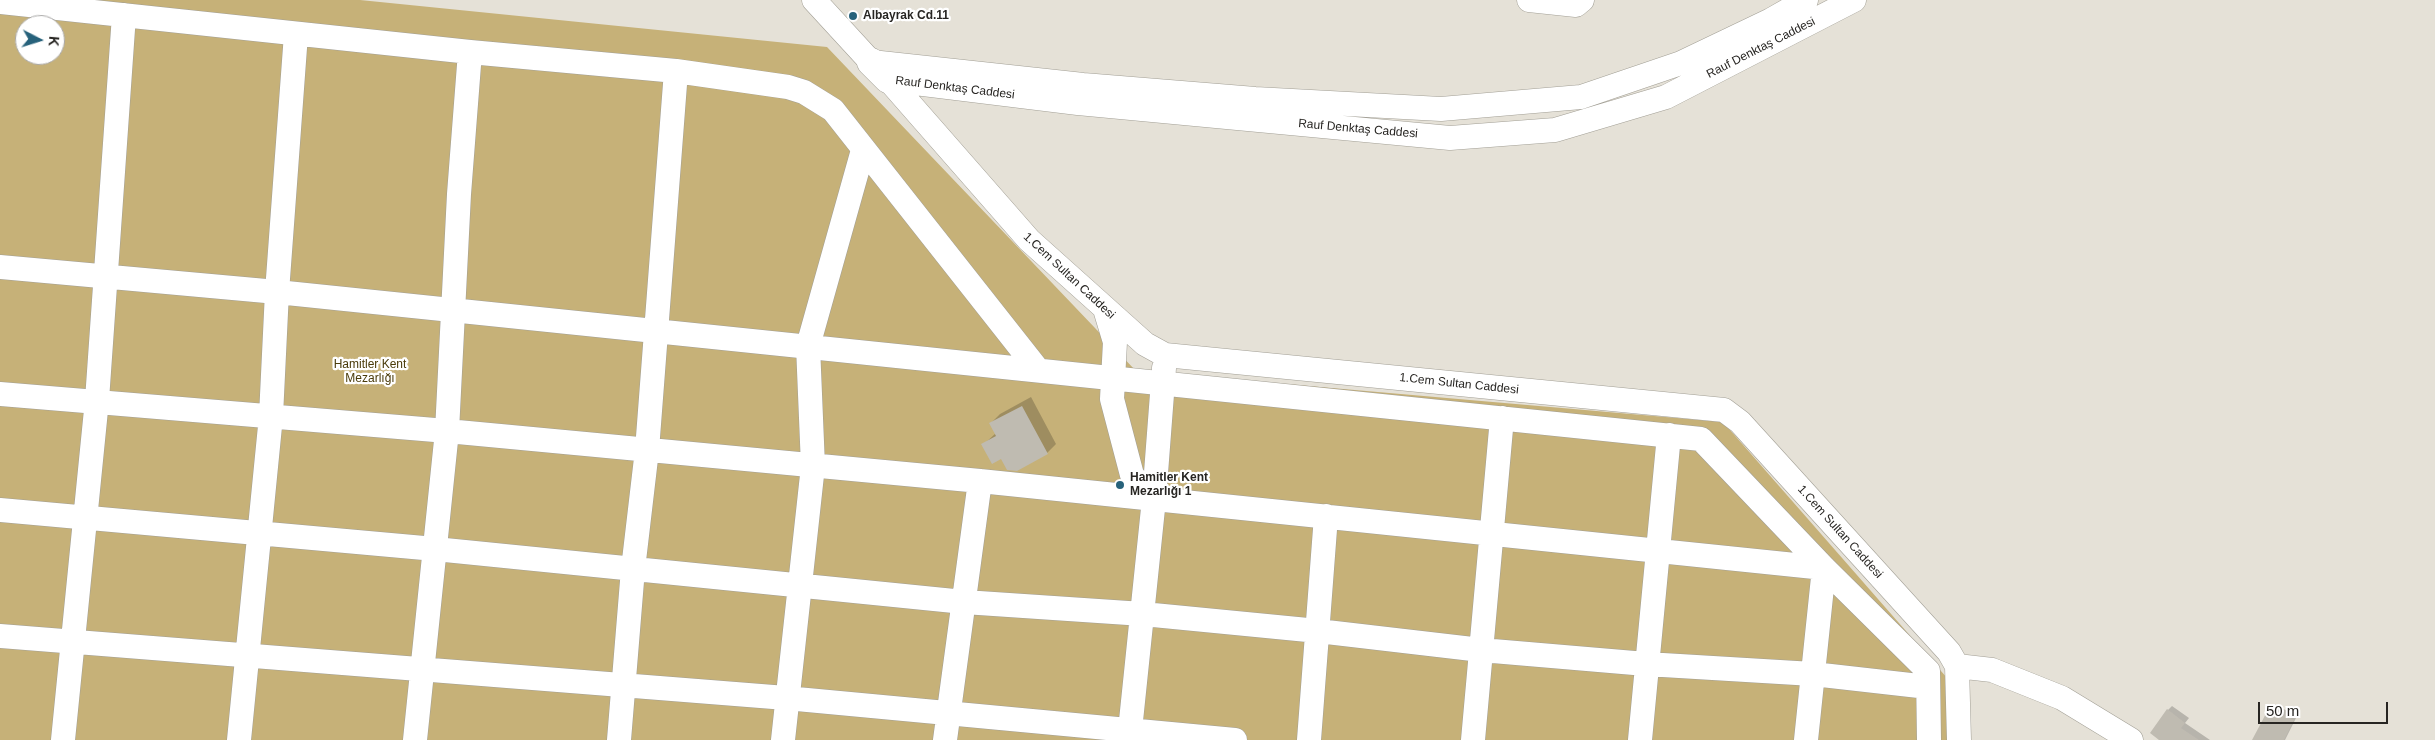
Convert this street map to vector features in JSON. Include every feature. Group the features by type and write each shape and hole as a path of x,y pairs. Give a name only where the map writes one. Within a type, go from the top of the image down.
{"street":[{"name":"1.Cem Sultan Caddesi","path":"814,0 880,71 1024,235 1145,344 1165,355 1724,410 1740,422 1949,652 1957,666"},
{"path":"1529,0 1576,5 1582,0"},
{"name":"Rauf Denktaş Caddesi","path":"880,71 1208,95 1441,109 1581,97 1680,63 1771,20 1806,0"},
{"name":"Rauf Denktaş Caddesi","path":"880,71 1078,104 1450,138 1555,130 1666,97 1854,0"},
{"path":"0,2 470,52 676,71 788,87 804,92 833,110 1038,370"},
{"path":"63,740 97,400 124,15"},
{"path":"239,740 271,416 277,292 296,34"},
{"path":"415,740 447,431 452,311 470,52"},
{"path":"619,740 633,569 647,450 676,71"},
{"path":"783,740 786,698 813,466 808,346 863,150"},
{"path":"0,267 277,292 1038,370 1163,385 1701,439 1824,568 1928,671 1928,740"},
{"path":"1104,308 1115,342 1112,399 1132,475 1152,499"},
{"path":"1129,735 1143,614 1165,355"},
{"path":"0,394 97,400 447,431 980,481 1824,568"},
{"path":"1473,740 1502,418"},
{"path":"1640,740 1668,435"},
{"path":"945,740 980,481"},
{"path":"0,510 435,548 964,602 1143,614 1318,631 1481,650 1646,664 1814,674 1928,687"},
{"path":"1309,740 1326,516"},
{"path":"1806,740 1824,568"},
{"path":"0,636 247,657 786,698 948,713 1129,735 1235,740"},
{"path":"1959,740 1957,666 1992,670 2062,698 2131,740"}],"green space":[{"name":"Hamitler Kent Mezarlığı","path":"0,0 360,0 827,47 1136,371 1723,422 1948,679 1948,740 0,740"}],"building":[{"path":"1022,406 1048,454 1017,471 1007,470 1001,459 992,464 981,444 996,436 989,423"},
{"path":"2269,708 2294,720 2284,740 2252,740"},
{"path":"2167,709 2185,723 2181,728 2199,740 2159,740 2150,733"}],"place":[{"name":"Albayrak Cd.11","path":"853,16"},
{"name":"Hamitler Kent Mezarlığı 1","path":"1120,485"}]}
